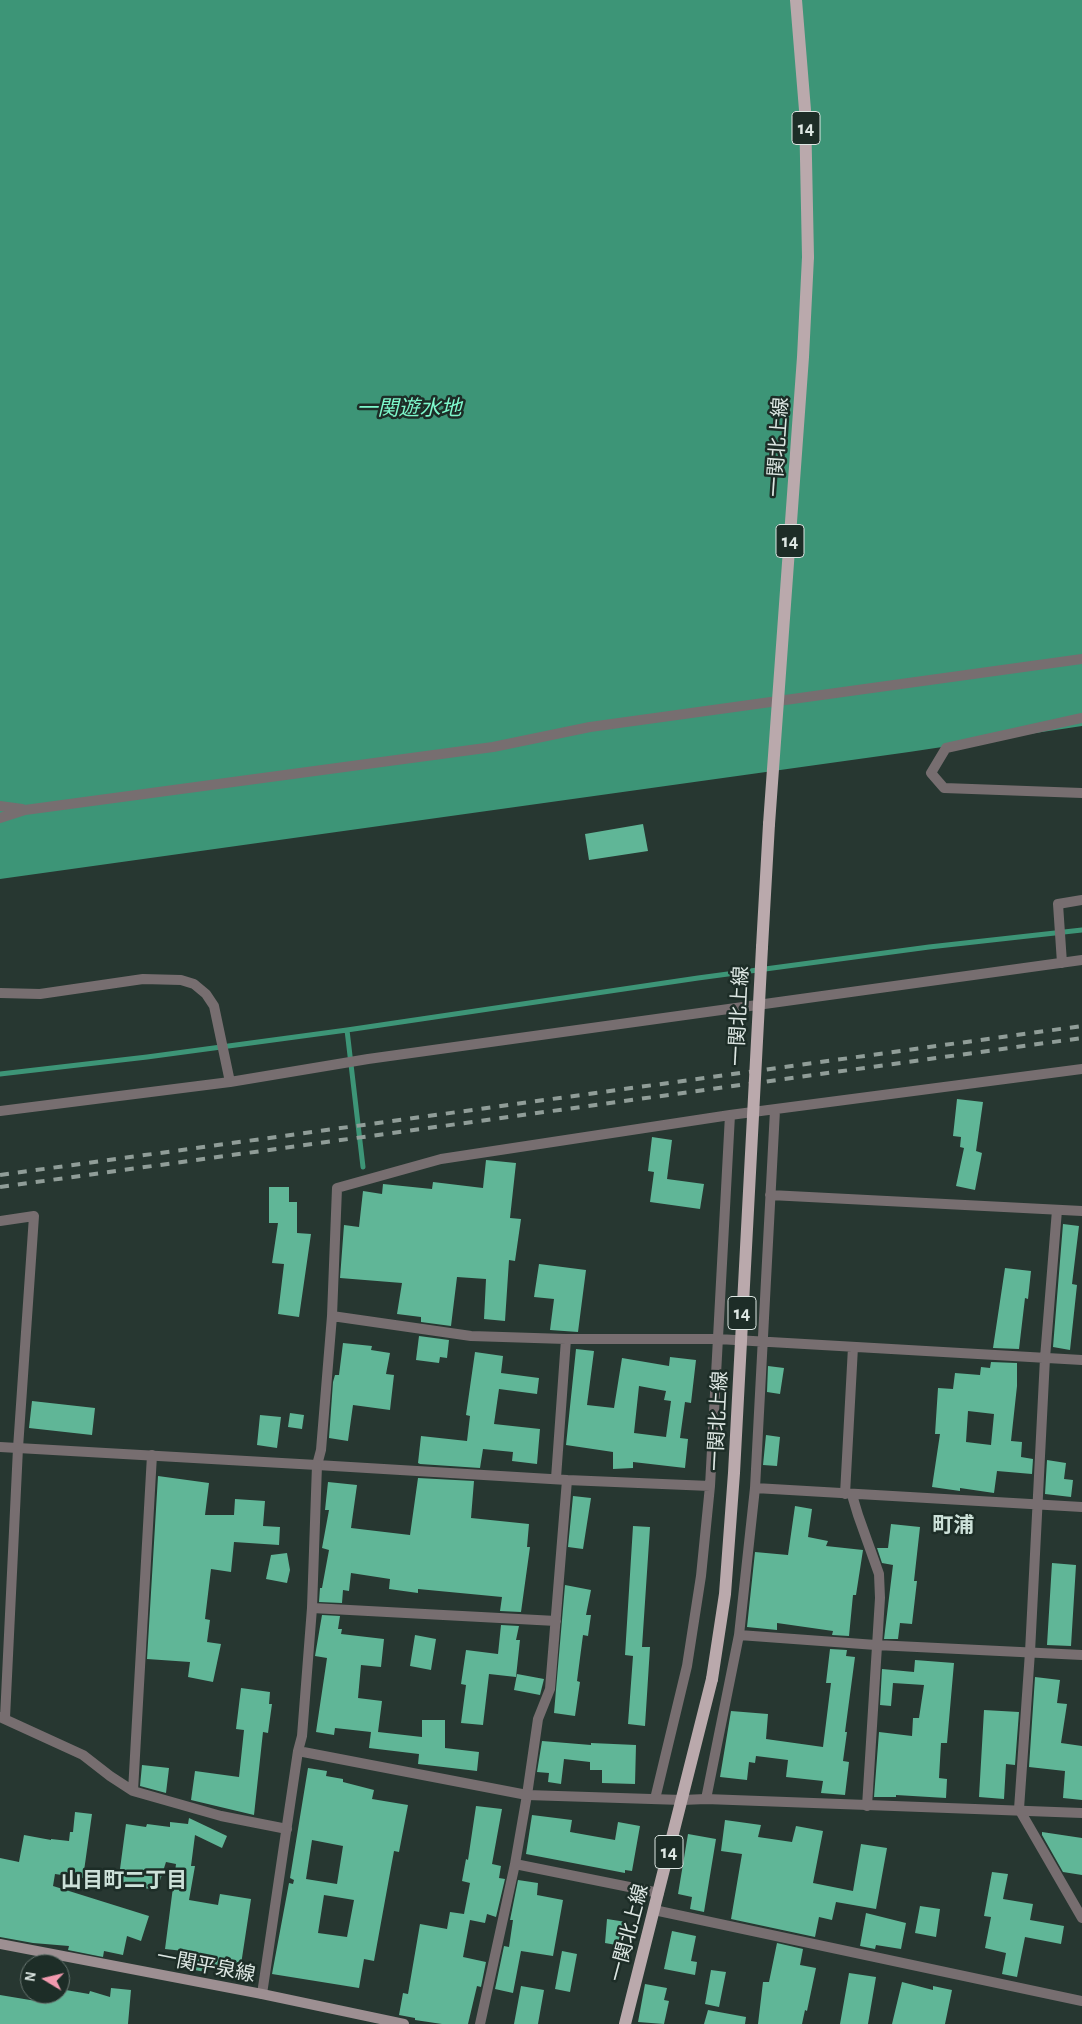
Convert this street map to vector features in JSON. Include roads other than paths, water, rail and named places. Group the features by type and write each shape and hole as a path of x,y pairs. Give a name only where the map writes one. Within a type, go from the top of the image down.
{"main road":[{"name":"一関北上線","path":"625,2024 712,1679 724,1594 734,1473 769,824 803,357 808,257 805,110 796,0"},
{"name":"一関平泉線","path":"0,1944 262,1994 404,2024"}],"street":[{"path":"0,818 25,810 494,746 590,727 1082,659"},
{"path":"1082,718 946,748 931,773 944,788 1082,793"},
{"path":"0,806 25,810"},
{"path":"1062,963 1058,904 1082,900"},
{"path":"0,1111 230,1082 368,1059 1082,960"},
{"path":"0,993 40,994 143,979 182,980 194,984 206,994 214,1006 230,1082"},
{"path":"262,1994 298,1752 302,1736 312,1608 317,1465 321,1450 332,1316 337,1188 441,1159 730,1115 1082,1069"},
{"path":"706,1799 739,1635 755,1488 775,1110"},
{"path":"655,1799 687,1666 701,1576 710,1486 730,1115"},
{"path":"770,1195 1082,1211"},
{"path":"1057,1210 1045,1358 1030,1652 1019,1810 1082,1918"},
{"path":"0,1221 34,1216 18,1448 3,1717 83,1755 133,1791 221,1816 287,1829"},
{"path":"332,1316 471,1336 566,1339 718,1339 1082,1360"},
{"path":"556,1478 566,1339"},
{"path":"853,1347 848,1494 858,1515 879,1574 880,1598 867,1806"},
{"path":"0,1447 567,1480 710,1486"},
{"path":"133,1791 152,1455"},
{"path":"480,2024 515,1864 538,1719 550,1689 567,1480"},
{"path":"755,1488 1082,1507"},
{"path":"312,1608 556,1622"},
{"path":"739,1635 1082,1655"},
{"path":"298,1752 527,1795 682,1800 706,1799 1082,1813"},
{"path":"515,1864 659,1893"},
{"path":"654,1910 1082,2001"}],"water":[{"name":"一関遊水地","path":"0,0 1082,0 1082,726 909,752 0,879"}],"waterway":[{"path":"0,1074 147,1057 347,1030 698,978 929,947 1082,930"},
{"path":"347,1030 363,1167"}],"railway":[{"path":"0,1175 1082,1026"},
{"path":"0,1187 1082,1038"}],"district":[{"name":"町浦","path":"953,1526"},
{"name":"山目町二丁目","path":"124,1881"}]}
